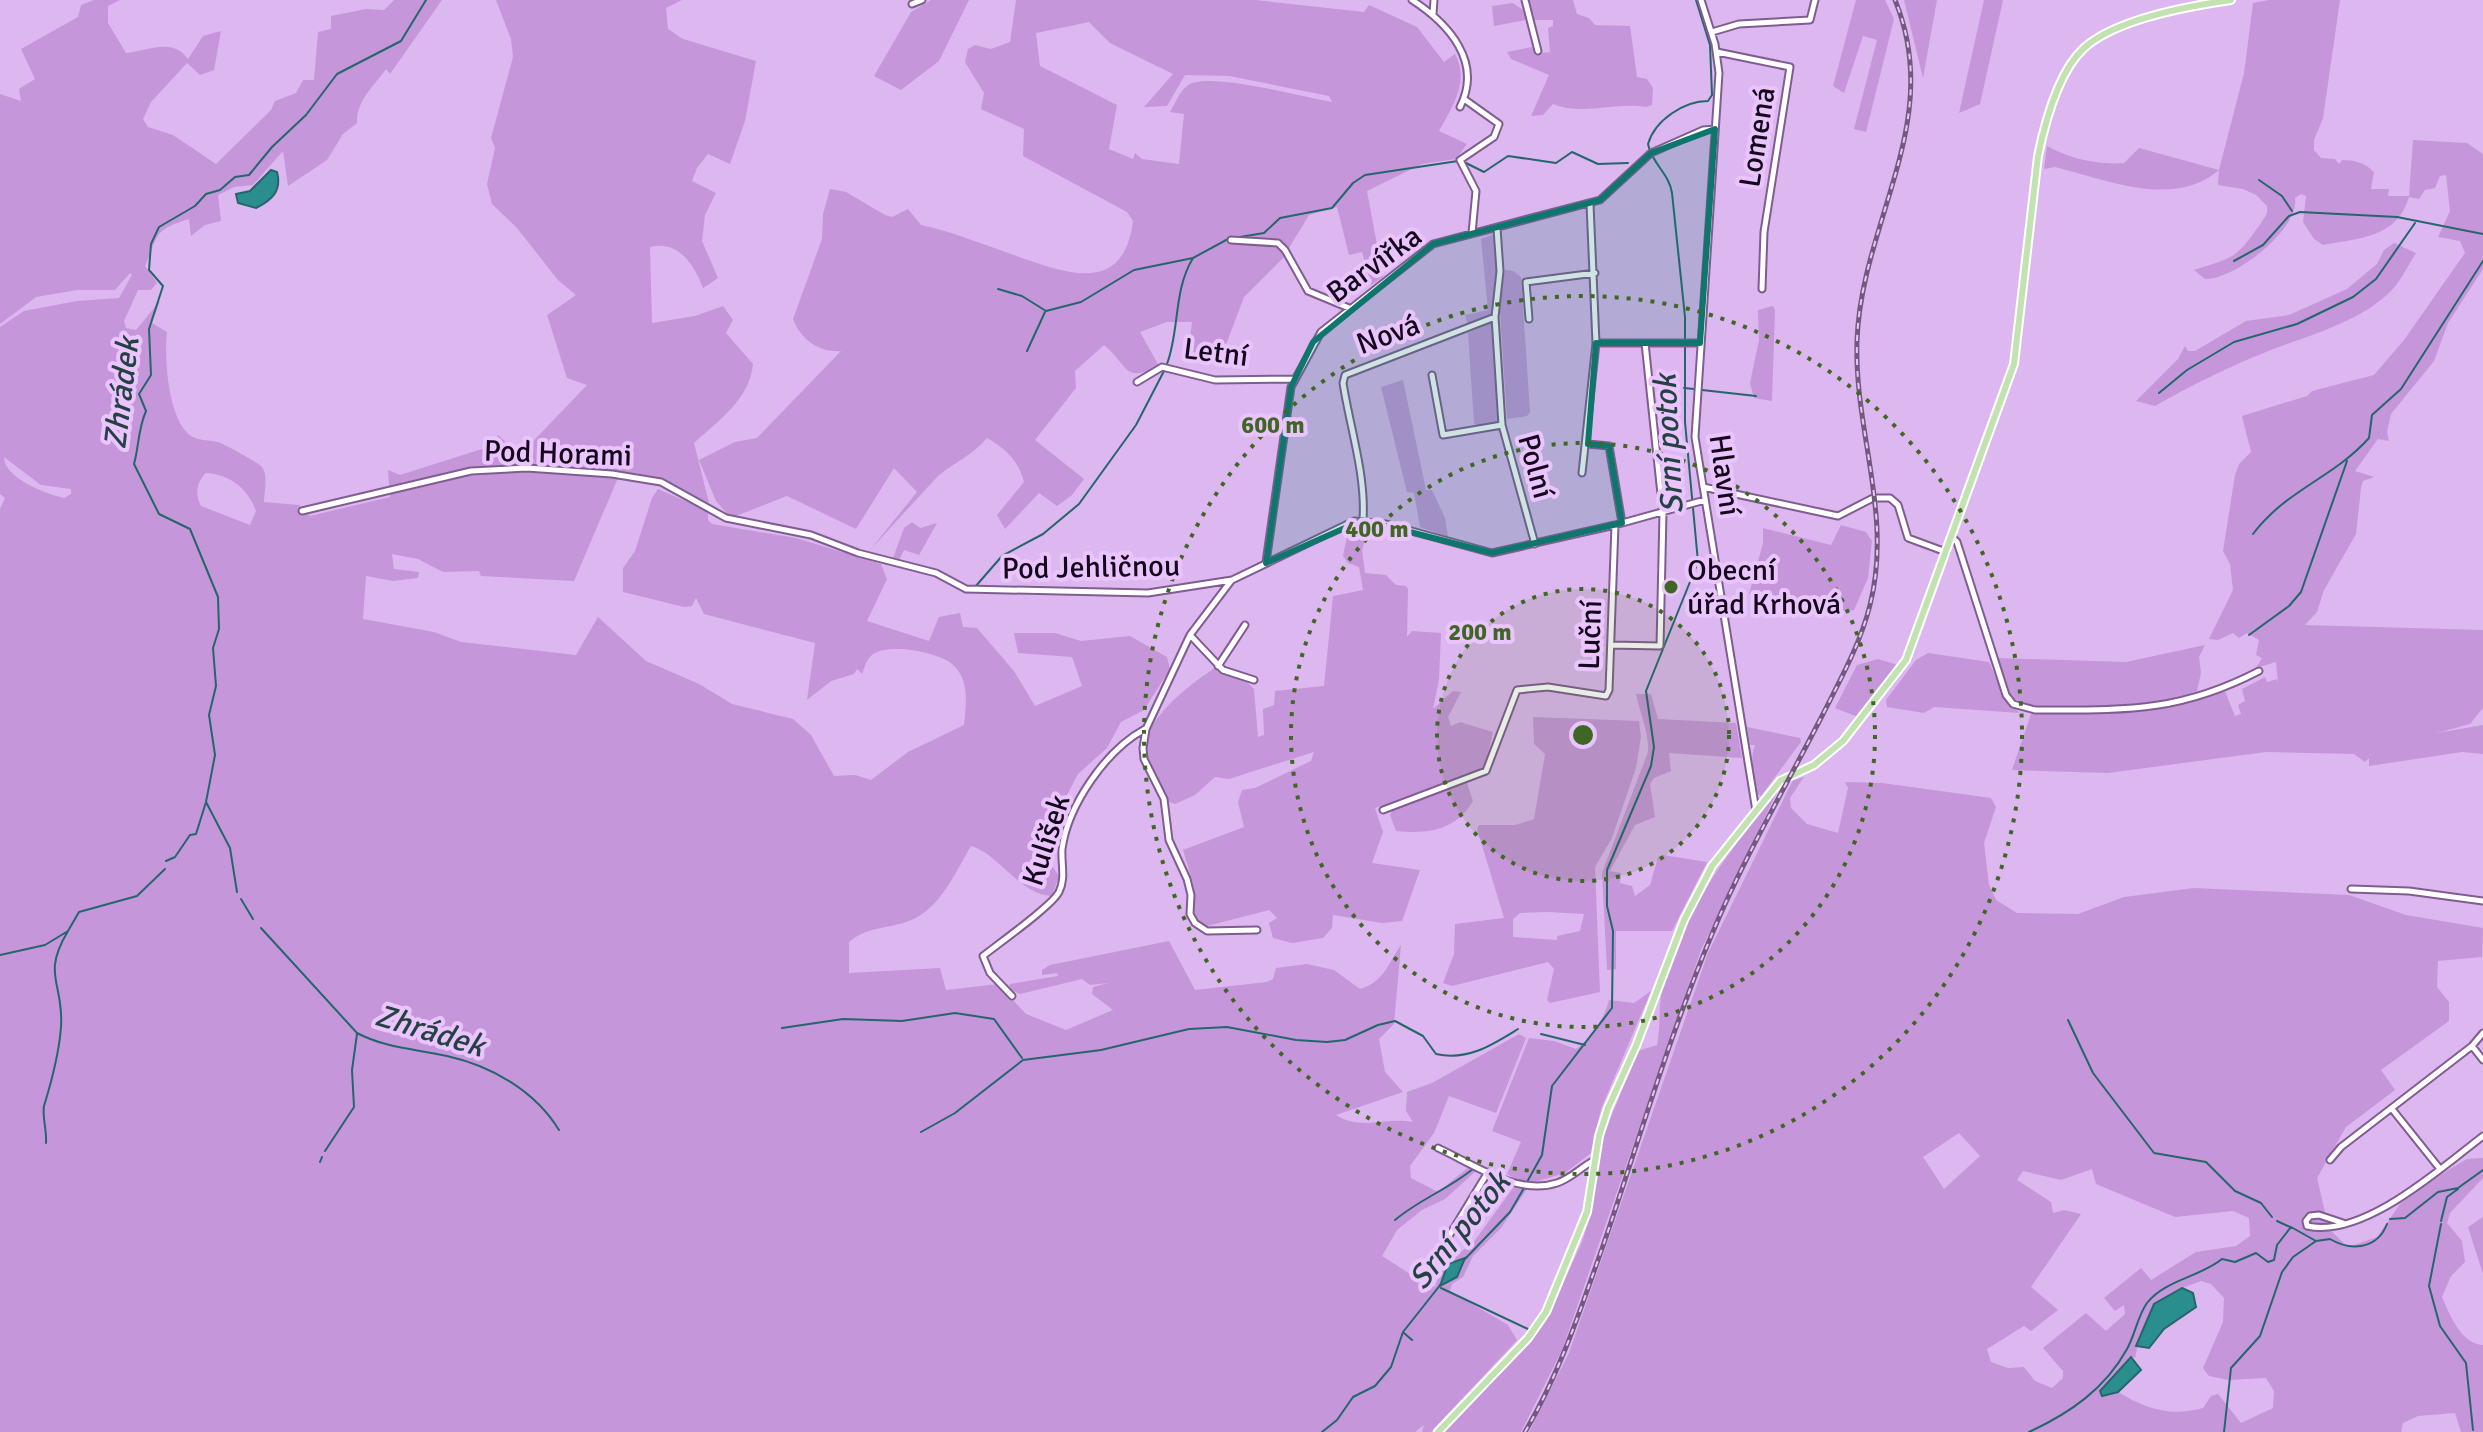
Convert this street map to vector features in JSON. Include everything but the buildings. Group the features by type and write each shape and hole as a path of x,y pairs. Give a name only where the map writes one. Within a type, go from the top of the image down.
{"main road":[{"path":"1438,1432 1519,1348 1546,1312 1587,1212 1595,1160 1608,1108 1641,1036 1684,920 1712,866 1780,781 1814,765 1839,746 1894,680 1909,654 2014,364 2038,156 2045,128 2068,70 2083,49 2105,35 2162,14 2214,1 2231,0"}],"street":[{"path":"912,4 922,0"},
{"path":"1412,0 1433,14 1466,58 1469,71 1460,107"},
{"path":"1433,14 1434,0"},
{"path":"1525,0 1538,51"},
{"name":"Hlavní","path":"1701,0 1717,52 1715,129 1695,430 1756,811"},
{"path":"1712,32 1739,24 1810,20 1815,0"},
{"name":"Lomená","path":"1717,52 1790,67 1764,232 1762,289"},
{"path":"1464,99 1494,117 1499,127 1494,137 1460,160 1476,191 1472,233"},
{"name":"Barvířka","path":"1266,563 1294,379 1313,342 1349,308 1433,244 1608,197 1650,154 1703,130 1715,129"},
{"path":"1582,473 1588,444 1596,343 1590,204"},
{"path":"1497,228 1500,271 1495,317 1502,425"},
{"path":"1231,240 1278,243 1308,291 1349,308"},
{"path":"1529,319 1526,282 1595,273"},
{"name":"Nová","path":"1363,520 1365,497 1351,434 1343,383 1345,375 1495,317"},
{"path":"1596,343 1700,343"},
{"path":"1612,645 1660,646 1663,513 1645,343"},
{"name":"Letní","path":"1137,382 1162,367 1215,380 1294,379"},
{"name":"Polní","path":"1432,375 1443,435 1502,425 1535,544"},
{"name":"Luční","path":"1383,810 1486,771 1511,698 1517,690 1548,687 1606,696 1619,524 1609,446 1588,444"},
{"name":"Pod Horami","path":"306,510 471,471 527,468 612,474 661,482 726,518 811,535 858,553 936,573"},
{"path":"1703,487 1838,516 1873,498 1890,498 1898,505 1908,538 1946,552"},
{"path":"1363,520 1492,553 1619,524 1705,500"},
{"name":"Pod Jehličnou","path":"936,573 976,591 1148,593 1232,580 1339,526 1363,520"},
{"path":"1952,537 1957,542 2006,695 2019,707 2035,710 2166,706 2219,691 2259,671"},
{"name":"Kulíšek","path":"1232,580 1190,635 1146,729 1144,759 1164,799 1169,840 1187,879 1191,895 1190,914 1195,923 1207,931 1222,928 1257,930"},
{"path":"1218,666 1245,625"},
{"path":"1190,635 1218,666 1254,680"},
{"name":"Kulíšek","path":"1012,996 990,973 983,956 1059,892 1063,878 1063,846 1085,791 1117,751 1146,729"},
{"path":"2351,889 2409,891 2483,901"},
{"path":"2330,1160 2472,1046 2483,1033"},
{"path":"2472,1046 2483,1060"},
{"path":"2392,1109 2440,1169"},
{"path":"2343,1223 2319,1215 2310,1216 2306,1221 2307,1226 2314,1228 2343,1223 2381,1211 2483,1136"},
{"path":"1438,1148 1488,1172 1526,1184 1559,1182 1595,1160"},
{"path":"1446,1241 1488,1172"}],"highlighted area":[{"path":"1715,129 1700,343 1596,343 1588,444 1609,446 1622,523 1492,553 1363,520 1266,563 1291,387 1313,342 1433,244 1600,200 1651,153"}],"shaded area":[{"path":"94,0 120,0 108,6 108,23 126,53 167,47 182,52 188,59 203,36 221,31 214,70 200,75 187,63 151,102 143,119 148,127 173,135 216,164 271,110 275,101 296,93 303,80 314,80 318,32 331,29 331,16 366,9 384,10 394,0 442,0 390,74 386,69 367,94 359,108 357,123 343,134 327,160 288,186 283,151 253,185 234,187 218,195 221,221 205,225 191,236 189,219 163,230 145,266 157,283 151,290 138,290 124,321 126,328 136,330 160,301 152,323 167,332 170,389 178,419 185,430 193,437 221,443 261,466 265,479 264,502 299,505 310,516 390,497 388,470 400,475 482,449 494,444 498,435 520,455 587,385 567,378 547,315 576,295 558,280 517,228 492,204 487,184 495,148 491,138 513,57 511,39 496,0 682,0 666,8 668,29 683,39 756,61 745,121 730,164 708,154 692,181 716,193 705,215 702,241 718,278 703,288 684,256 669,247 650,247 652,323 695,316 723,306 733,320 726,333 753,364 751,377 739,399 694,443 709,503 637,473 618,478 574,581 481,576 479,571 443,572 418,559 392,554 394,569 419,572 418,578 393,581 366,576 363,619 434,632 461,642 576,655 598,617 646,661 699,684 732,704 793,719 811,735 834,776 855,775 871,780 908,752 964,725 966,693 962,678 953,665 936,656 899,649 877,652 869,659 862,674 857,669 854,674 831,681 807,700 815,643 704,614 696,598 692,606 684,607 623,592 623,568 635,551 652,498 658,489 708,511 708,520 712,524 796,538 881,564 887,579 867,621 929,641 939,617 960,613 963,627 977,628 1014,671 1035,706 1082,686 1072,657 1018,653 1014,633 1055,633 1081,641 1130,636 1167,657 1170,669 1144,710 1121,722 1107,748 1078,774 1056,816 1044,820 1038,829 1042,852 1059,876 1052,896 1030,889 991,857 971,846 949,884 927,910 910,920 866,932 849,942 849,973 940,968 946,990 998,984 1026,1014 1066,1030 1113,1010 1092,994 1093,987 1108,983 1090,985 1082,979 1020,994 1009,989 1010,984 1058,976 1057,973 1042,975 1042,970 1050,965 1169,941 1195,990 1267,982 1273,979 1276,968 1307,964 1334,970 1360,989 1380,977 1401,945 1394,1024 1379,1039 1385,1072 1403,1092 1336,1115 1364,1123 1413,1122 1406,1111 1407,1092 1432,1083 1519,1034 1526,1038 1496,1113 1449,1096 1434,1133 1410,1166 1411,1178 1438,1192 1469,1167 1476,1171 1445,1199 1422,1210 1397,1230 1382,1256 1435,1287 1444,1264 1473,1243 1518,1181 1507,1174 1521,1142 1492,1131 1529,1038 1554,1041 1576,1049 1597,1028 1609,1000 1634,1003 1651,991 1601,1109 1591,1153 1565,1173 1531,1183 1501,1228 1473,1256 1463,1277 1452,1284 1450,1291 1508,1325 1517,1340 1431,1432 1422,1432 1424,1425 1415,1432 0,1432 0,509 5,498 0,494 0,327 24,311 77,301 119,298 132,275 130,273 115,290 77,290 36,297 0,324 0,94 21,101 19,89 35,79 21,49 78,17 81,5","holes":["4,457 41,485 71,489 71,494 64,498 27,484 11,472","206,473 223,476 243,490 256,511 250,525 201,506 198,489"]},
{"path":"931,0 969,0 939,61 901,90 874,76 911,12"},
{"path":"1016,0 1255,0 1364,12 1369,5 1417,27 1444,62 1455,54 1461,74 1458,94 1439,131 1467,144 1456,159 1422,164 1367,191 1383,277 1371,285 1362,252 1349,255 1337,207 1309,215 1283,258 1244,297 1227,342 1216,356 1188,353 1192,322 1167,322 1140,332 1159,366 1147,371 1132,373 1127,370 1104,345 1075,371 1076,388 1035,440 1084,479 1072,495 1057,506 1039,493 1005,529 997,515 1024,482 1010,456 987,438 937,477 870,550 917,492 894,468 856,529 787,496 731,518 716,501 699,460 735,442 757,438 841,351 814,345 802,334 793,319 822,239 823,214 830,189 846,192 892,217 908,209 921,225 1059,270 1092,273 1107,269 1119,260 1128,244 1133,221 1127,212 1023,156 1024,129 981,109 984,93 965,62 968,49 975,45 991,49 1010,42","holes":["1089,22 1110,43 1173,74 1144,107 1167,106 1185,75 1229,76 1329,96 1332,102 1256,86 1197,82 1184,89 1170,112 1184,114 1179,164 1142,159 1135,153 1133,159 1109,149 1117,105 1040,66 1036,33"]},
{"path":"1529,0 1573,0 1577,14 1589,18 1595,25 1630,26 1637,77 1647,79 1653,88 1652,105 1576,109 1553,104 1543,115 1531,116 1549,75 1511,59 1507,52 1532,47 1535,54 1550,52 1548,28 1553,26 1553,20 1532,20"},
{"path":"1856,0 1885,0 1894,19 1866,132 1854,129 1877,40 1863,36 1844,93 1833,86"},
{"path":"1904,0 1937,0 1923,78"},
{"path":"1984,0 2003,0 1980,104 1959,113"},
{"path":"2269,0 2340,0 2323,118 2314,140 2314,150 2321,158 2335,159 2339,164 2342,160 2363,164 2374,172 2371,189 2389,189 2388,196 2409,196 2413,140 2467,143 2483,154 2483,269 2448,323 2434,361 2391,414 2387,432 2389,441 2378,439 2355,471 2374,477 2363,481 2356,534 2324,590 2317,612 2305,625 2483,630 2483,708 2470,724 2437,733 2483,725 2483,754 2462,752 2369,766 2369,758 2365,762 2354,754 2266,752 2108,773 2012,770 2032,711 2153,708 2200,698 2224,689 2235,716 2241,714 2238,705 2245,701 2242,689 2265,677 2267,682 2277,679 2278,684 2276,662 2256,668 2262,658 2256,655 2259,640 2247,633 2239,638 2233,633 2218,640 2209,639 2233,590 2230,564 2223,551 2235,475 2239,464 2251,452 2242,416 2307,396 2312,391 2374,375 2404,340 2465,253 2460,241 2438,237 2450,211 2446,175 2440,176 2435,188 2425,190 2419,199 2409,197 2396,221 2386,228 2363,238 2323,245 2314,239 2303,222 2306,196 2301,194 2295,198 2294,210 2287,224 2263,250 2232,271 2205,279 2194,270 2234,255 2253,235 2267,211 2267,206 2256,195 2243,189 2218,185 2219,170 2244,73 2253,3"},
{"path":"1513,3 1523,10 1526,20 1494,26 1492,6"},
{"path":"2047,146 2084,160 2104,163 2124,163 2139,148 2219,170 2201,182 2161,190 2118,184 2055,167 2044,169"},
{"path":"271,170 277,172 278,185 267,202 256,208 238,203 236,194 250,191"},
{"path":"1495,234 1497,264 1493,313 1468,324 1465,315 1488,310 1481,239"},
{"path":"2394,243 2416,253 2392,290 2361,313 2238,364 2155,406 2136,401 2178,359 2185,346 2188,351 2195,351 2246,321 2289,315 2347,289 2377,264 2384,250"},
{"path":"1505,270 1521,277 1530,412 1527,416 1507,419 1499,298"},
{"path":"1773,306 1772,401 1754,398 1750,383 1759,340 1758,310"},
{"path":"1493,324 1499,422 1479,427 1474,423 1468,333"},
{"path":"1403,380 1426,490 1432,490 1445,518 1448,537 1420,527 1414,493 1407,492 1381,387"},
{"path":"912,522 920,528 937,523 919,555 904,550 899,560 893,558 904,528"},
{"path":"1841,525 1866,532 1872,541 1868,578 1854,610 1846,611 1806,600 1749,594 1763,543 1763,528 1831,545"},
{"path":"1349,527 1369,527 1362,550 1365,573 1386,575 1396,585 1408,589 1407,637 1412,631 1441,633 1439,680 1433,709 1453,691 1461,692 1448,717 1451,726 1460,722 1493,732 1485,767 1375,808 1383,832 1372,863 1420,870 1402,921 1382,923 1333,915 1332,928 1323,938 1292,943 1273,938 1269,923 1277,918 1269,910 1207,926 1198,923 1192,912 1194,887 1183,850 1244,827 1238,802 1242,790 1255,788 1311,761 1314,752 1229,779 1215,777 1195,795 1175,804 1169,802 1148,763 1145,744 1150,731 1180,694 1215,668 1245,680 1254,689 1258,737 1264,735 1263,709 1274,705 1275,691 1324,686 1333,596 1363,590 1359,567 1348,563 1343,556"},
{"path":"2205,645 2199,657 2201,673 2197,691 2161,701 2102,708 2071,709 2023,704 2008,694 1996,658 2126,662"},
{"path":"1928,653 1989,662 2006,700 2020,713 1934,707 1924,713 1887,707 1886,700 1916,660"},
{"path":"1878,659 1898,665 1858,717 1835,708 1857,665"},
{"path":"1636,694 1651,694 1658,719 1736,723 1742,758 1669,753 1671,771 1654,778 1650,784 1655,817 1635,825 1610,871 1621,873 1620,883 1632,886 1635,896 1650,885 1658,857 1663,855 1707,862 1672,931 1616,931 1616,969 1607,970 1602,873 1648,752 1646,730"},
{"path":"1533,717 1639,721 1641,737 1636,768 1612,838 1595,867 1600,992 1550,1003 1547,1000 1554,969 1548,962 1452,986 1443,983 1454,954 1455,924 1504,918 1477,829 1479,825 1515,825 1534,819 1545,754 1534,744","holes":["1520,913 1584,914 1580,931 1557,936 1557,940 1513,937 1513,919"]},
{"path":"1747,727 1800,738 1801,742 1761,796 1757,794 1753,769 1755,745 1750,745"},
{"path":"1804,777 1790,798 1791,808 1807,824 1838,833 1848,788 1845,782 1882,783 1991,798 1996,807 1984,843 1989,885 1996,900 2017,913 2078,914 2124,897 2194,888 2349,895 2406,915 2483,928 2482,957 2438,961 2437,987 2449,1002 2449,1021 2381,1070 2395,1090 2346,1127 2317,1178 2329,1229 2348,1247 2377,1237 2400,1204 2433,1179 2467,1159 2483,1158 2483,1178 2450,1213 2447,1223 2462,1241 2465,1262 2451,1276 2442,1297 2462,1334 2468,1340 2483,1345 2483,1432 2461,1432 2455,1413 2418,1416 2403,1423 2401,1432 1529,1432 1569,1353 1708,953 1793,780","holes":["1959,1133 1980,1156 1944,1189 1923,1157","2092,1169 2096,1184 2175,1217 2233,1211 2249,1218 2250,1236 2236,1246 2196,1252 2151,1280 2141,1268 2104,1298 2115,1311 2124,1305 2125,1314 2106,1331 2086,1313 2043,1348 2063,1371 2063,1378 2052,1388 2035,1381 2024,1367 2008,1368 1991,1362 1987,1349 2024,1326 2031,1331 2058,1310 2031,1287 2081,1214 2064,1210 2053,1213 2051,1202 2017,1180 2023,1171 2061,1180","2201,1281 2211,1284 2224,1298 2223,1322 2203,1368 2209,1376 2228,1380 2266,1378 2274,1391 2273,1408 2241,1423 2218,1394 2211,1396 2203,1408 2180,1412 2149,1407 2118,1392 2131,1357 2135,1358 2140,1334 2182,1288"]},
{"path":"1467,783 1473,801 1458,819 1430,831 1396,831 1390,815 1393,809"},
{"path":"1778,790 1701,950 1562,1350 1521,1432 1443,1432 1531,1341 1549,1314 1582,1242 1591,1213 1603,1137 1638,1051 1657,1045 1663,984 1683,930 1710,881"},
{"path":"2483,1217 2483,1274 2468,1227"},
{"path":"1465,1258 1457,1277 1440,1286 1448,1264"},
{"path":"2182,1288 2193,1293 2196,1307 2164,1329 2149,1348 2136,1346 2154,1304"},
{"path":"2131,1357 2141,1370 2118,1392 2102,1396 2100,1391"}],"waterway":[{"name":"Zhrádek","path":"237,892 230,848 206,802 215,755 209,715 216,686 213,648 219,629 218,597 190,529 159,514 134,464 146,411 139,394 151,375 149,329 163,286 149,270 151,244 159,227 195,206 206,194 220,190 235,177 249,175 272,147 306,115 337,74 401,41 426,0"},
{"name":"Srní potok","path":"1527,1182 1542,1155 1552,1086 1612,1008 1613,931 1607,906 1607,870 1651,766 1654,747 1646,691 1698,562 1685,422 1685,317 1672,193 1648,144 1664,120 1689,104 1708,101 1712,95 1710,45 1696,0"},
{"path":"1464,162 1484,172 1508,156 1556,163 1572,152 1598,164 1628,163"},
{"path":"1234,238 1264,233 1280,218 1332,208 1353,183 1365,175 1458,161"},
{"path":"2259,180 2282,196 2292,211"},
{"path":"2234,261 2263,245 2289,216 2300,212 2397,217 2483,234"},
{"path":"2159,393 2187,370 2234,342 2297,324 2353,297 2376,279 2415,223"},
{"path":"998,289 1022,296 1046,311 1081,302 1134,270 1193,258 1228,239"},
{"path":"1167,364 1182,284 1193,258"},
{"path":"2253,534 2280,506 2340,464 2369,438 2372,415 2401,389 2483,261"},
{"path":"1027,351 1045,312"},
{"path":"975,587 1002,556 1043,534 1079,504 1136,425 1164,371"},
{"path":"1684,388 1694,389"},
{"path":"1702,390 1756,396"},
{"path":"2249,635 2289,606 2301,592 2347,461"},
{"path":"166,861 175,857 190,835 196,834 206,802"},
{"path":"0,955 45,945 68,931 79,912 137,896 165,869"},
{"name":"Zhrádek","path":"241,899 253,919"},
{"name":"Zhrádek","path":"261,928 357,1033 390,1045 480,1066 525,1092 559,1130"},
{"path":"46,1143 44,1106 55,1067 61,1027 56,959 68,931"},
{"path":"782,1028 843,1019 902,1021 955,1013 994,1019 1022,1058"},
{"path":"2068,1020 2093,1073 2154,1153 2206,1162 2235,1191 2261,1203 2272,1217"},
{"path":"921,1132 955,1113 1023,1060 1101,1050 1189,1029 1227,1027 1296,1040 1327,1042 1345,1040 1395,1021 1423,1036 1436,1054 1448,1056 1479,1050 1518,1029"},
{"path":"325,1151 354,1107 352,1070 357,1034"},
{"path":"1541,1034 1585,1045"},
{"path":"320,1162 322,1157"},
{"path":"1395,1220 1473,1169 1481,1172"},
{"path":"2390,1219 2405,1218 2438,1192 2458,1188 2483,1170"},
{"path":"1501,1181 1524,1188"},
{"name":"Srní potok","path":"1465,1259 1510,1212 1524,1188"},
{"path":"2441,1221 2447,1197 2458,1189"},
{"path":"2277,1221 2290,1227"},
{"path":"2029,1432 2059,1417 2097,1388 2127,1349 2147,1303 2163,1289 2222,1259 2235,1262 2256,1253 2268,1262 2274,1260 2277,1245 2291,1227 2316,1241 2330,1239 2346,1245 2362,1246 2377,1239 2387,1224"},
{"path":"2441,1224 2429,1286 2440,1326 2466,1363 2473,1430"},
{"path":"2224,1432 2231,1368 2260,1336 2282,1272 2293,1257 2316,1241"},
{"name":"Srní potok","path":"1322,1432 1337,1420 1353,1397 1375,1386 1391,1367 1403,1332 1441,1284"},
{"path":"1441,1288 1530,1330"},
{"path":"1404,1333 1412,1340"}],"railway":[{"path":"1525,1432 1549,1387 1578,1316 1669,1049 1712,934 1751,851 1849,662 1870,605 1876,571 1877,538 1861,407 1857,341 1862,297 1906,130 1911,88 1908,45 1895,0"}],"place":[{"name":"Obecní úřad Krhová","path":"1671,587"}]}
